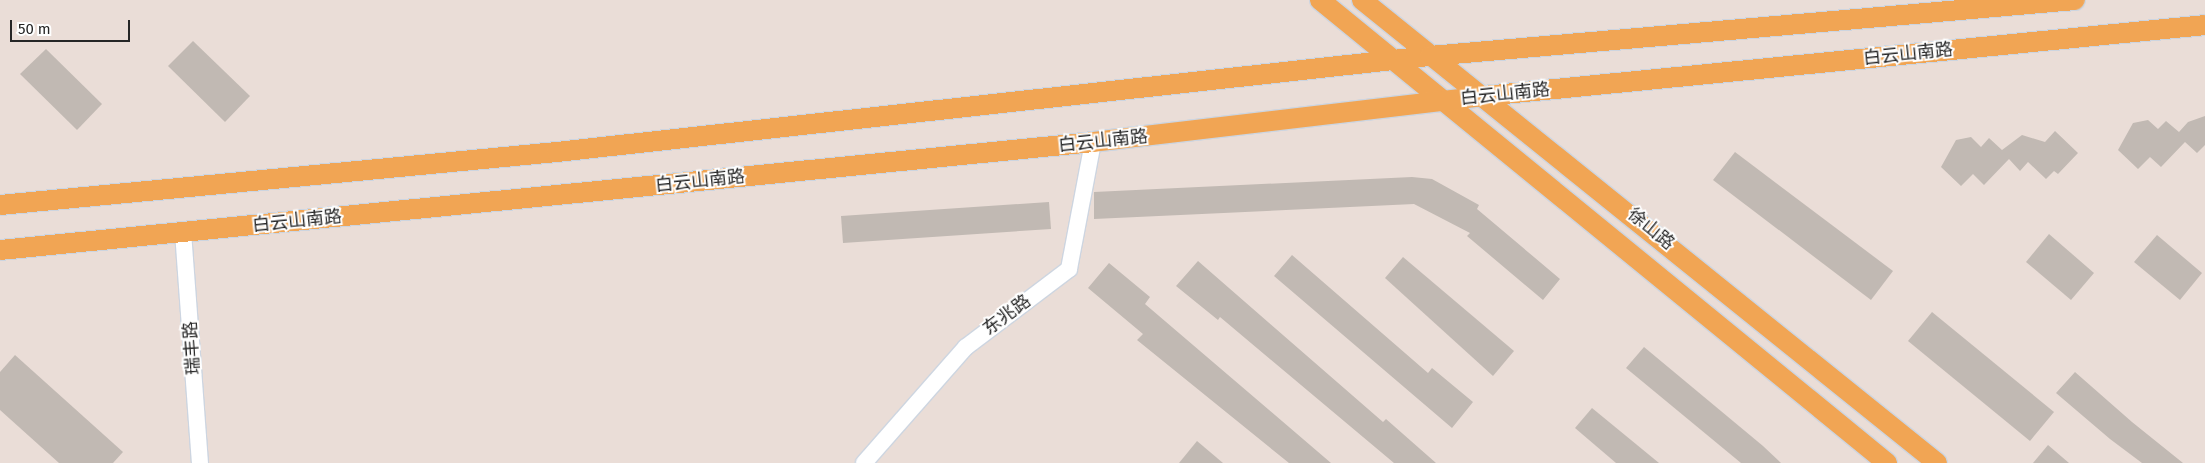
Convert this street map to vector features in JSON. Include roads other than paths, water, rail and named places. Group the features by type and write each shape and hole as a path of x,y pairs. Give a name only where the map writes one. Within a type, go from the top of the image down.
{"main road":[{"name":"徐山路","path":"1320,0 1887,463"},
{"name":"徐山路","path":"1362,0 1430,56 1484,96 1937,463"},
{"path":"0,205 556,152 1430,56 2075,0"},
{"name":"白云山南路","path":"0,250 1094,142 1443,100 2205,25"}],"street":[{"name":"东兆路","path":"864,463 966,347 1069,269 1094,142"},
{"name":"瑞丰路","path":"183,232 200,463"}]}
